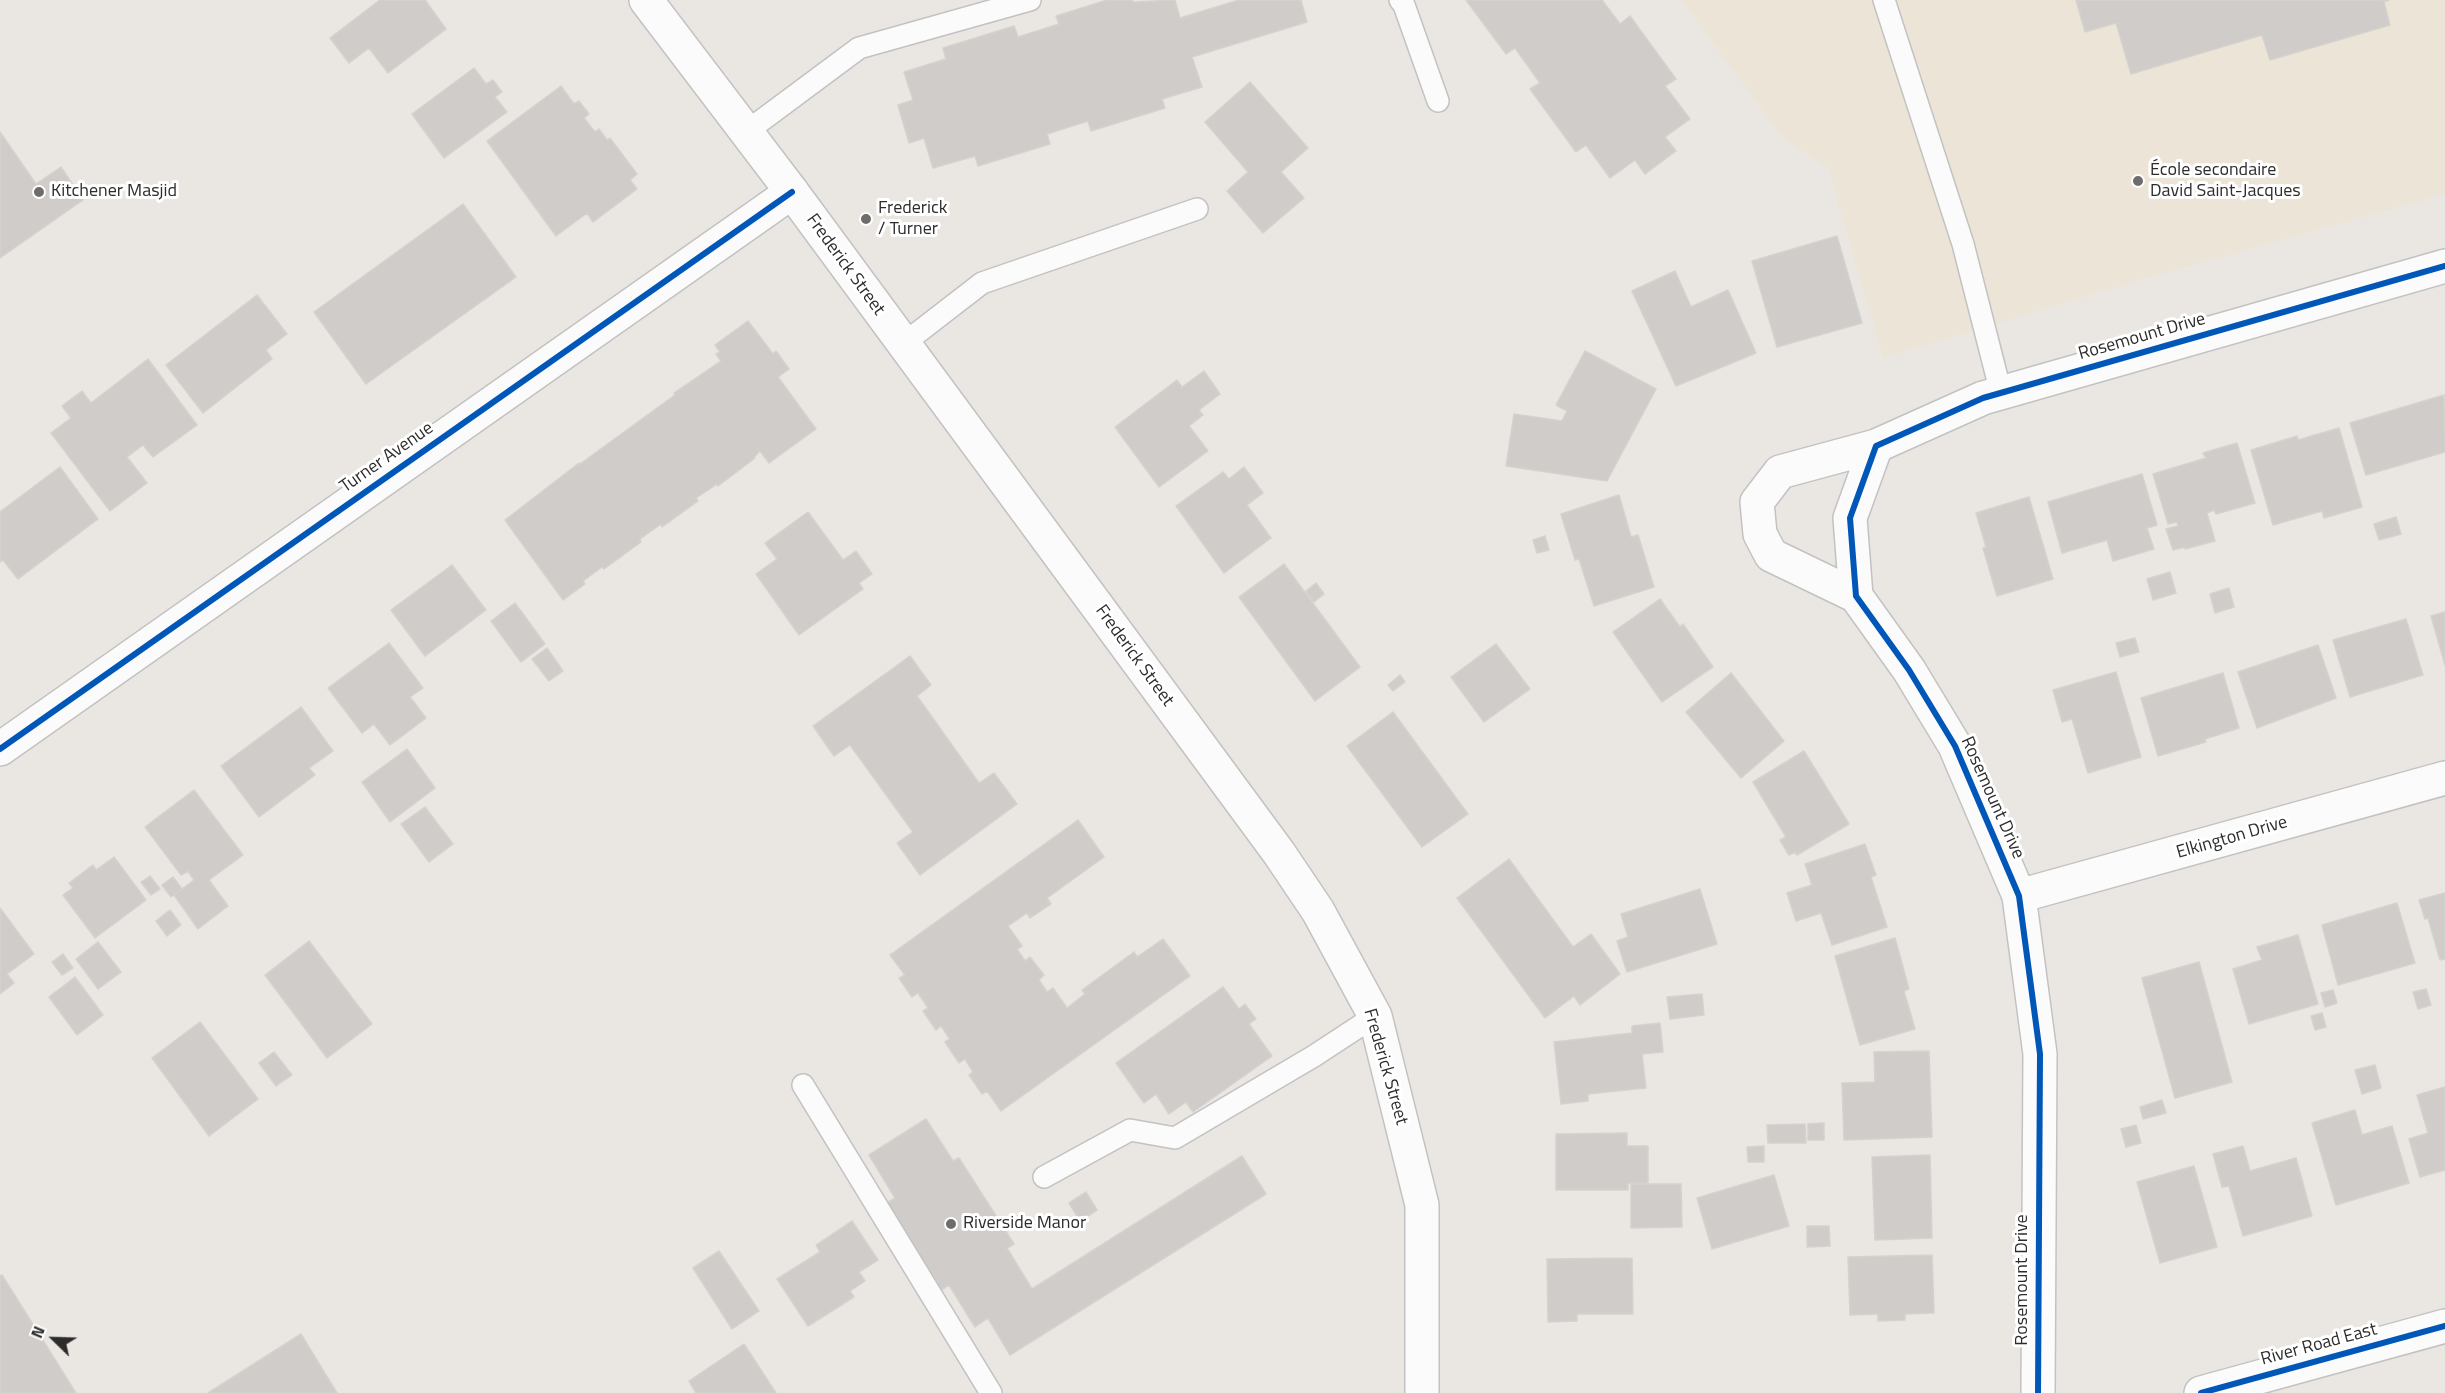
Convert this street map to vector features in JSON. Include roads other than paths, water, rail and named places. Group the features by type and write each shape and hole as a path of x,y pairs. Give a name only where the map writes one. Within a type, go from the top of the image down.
{"street":[{"name":"Frederick Street","path":"646,0 792,192 1279,853 1318,911 1375,1016 1422,1205 1422,1393"},
{"name":"Turner Avenue","path":"0,748 792,192"},
{"name":"Rosemount Drive","path":"2038,1393 2040,1054 2019,896 1955,746 1909,670 1856,596 1771,555 1760,534 1757,502 1780,472 1876,446 1983,398 2445,266"},
{"path":"1856,596 1850,518 1876,446"},
{"name":"Elkington Drive","path":"2019,896 2445,778"},
{"name":"River Road East","path":"2201,1393 2445,1326"}],"lane":[{"path":"746,132 859,48 1030,0"},
{"path":"1400,0 1404,5 1438,101"},
{"path":"1884,0 1964,244 2001,393"},
{"path":"903,344 982,284 1197,209"},
{"path":"1044,1177 1130,1130 1175,1138 1314,1056 1375,1016"},
{"path":"803,1085 992,1393"}],"place":[{"name":"École secondaire David Saint-Jacques","path":"2138,181"},
{"name":"Kitchener Masjid","path":"39,192"},
{"name":"Frederick / Turner","path":"866,219"},
{"name":"Riverside Manor","path":"951,1224"}]}
